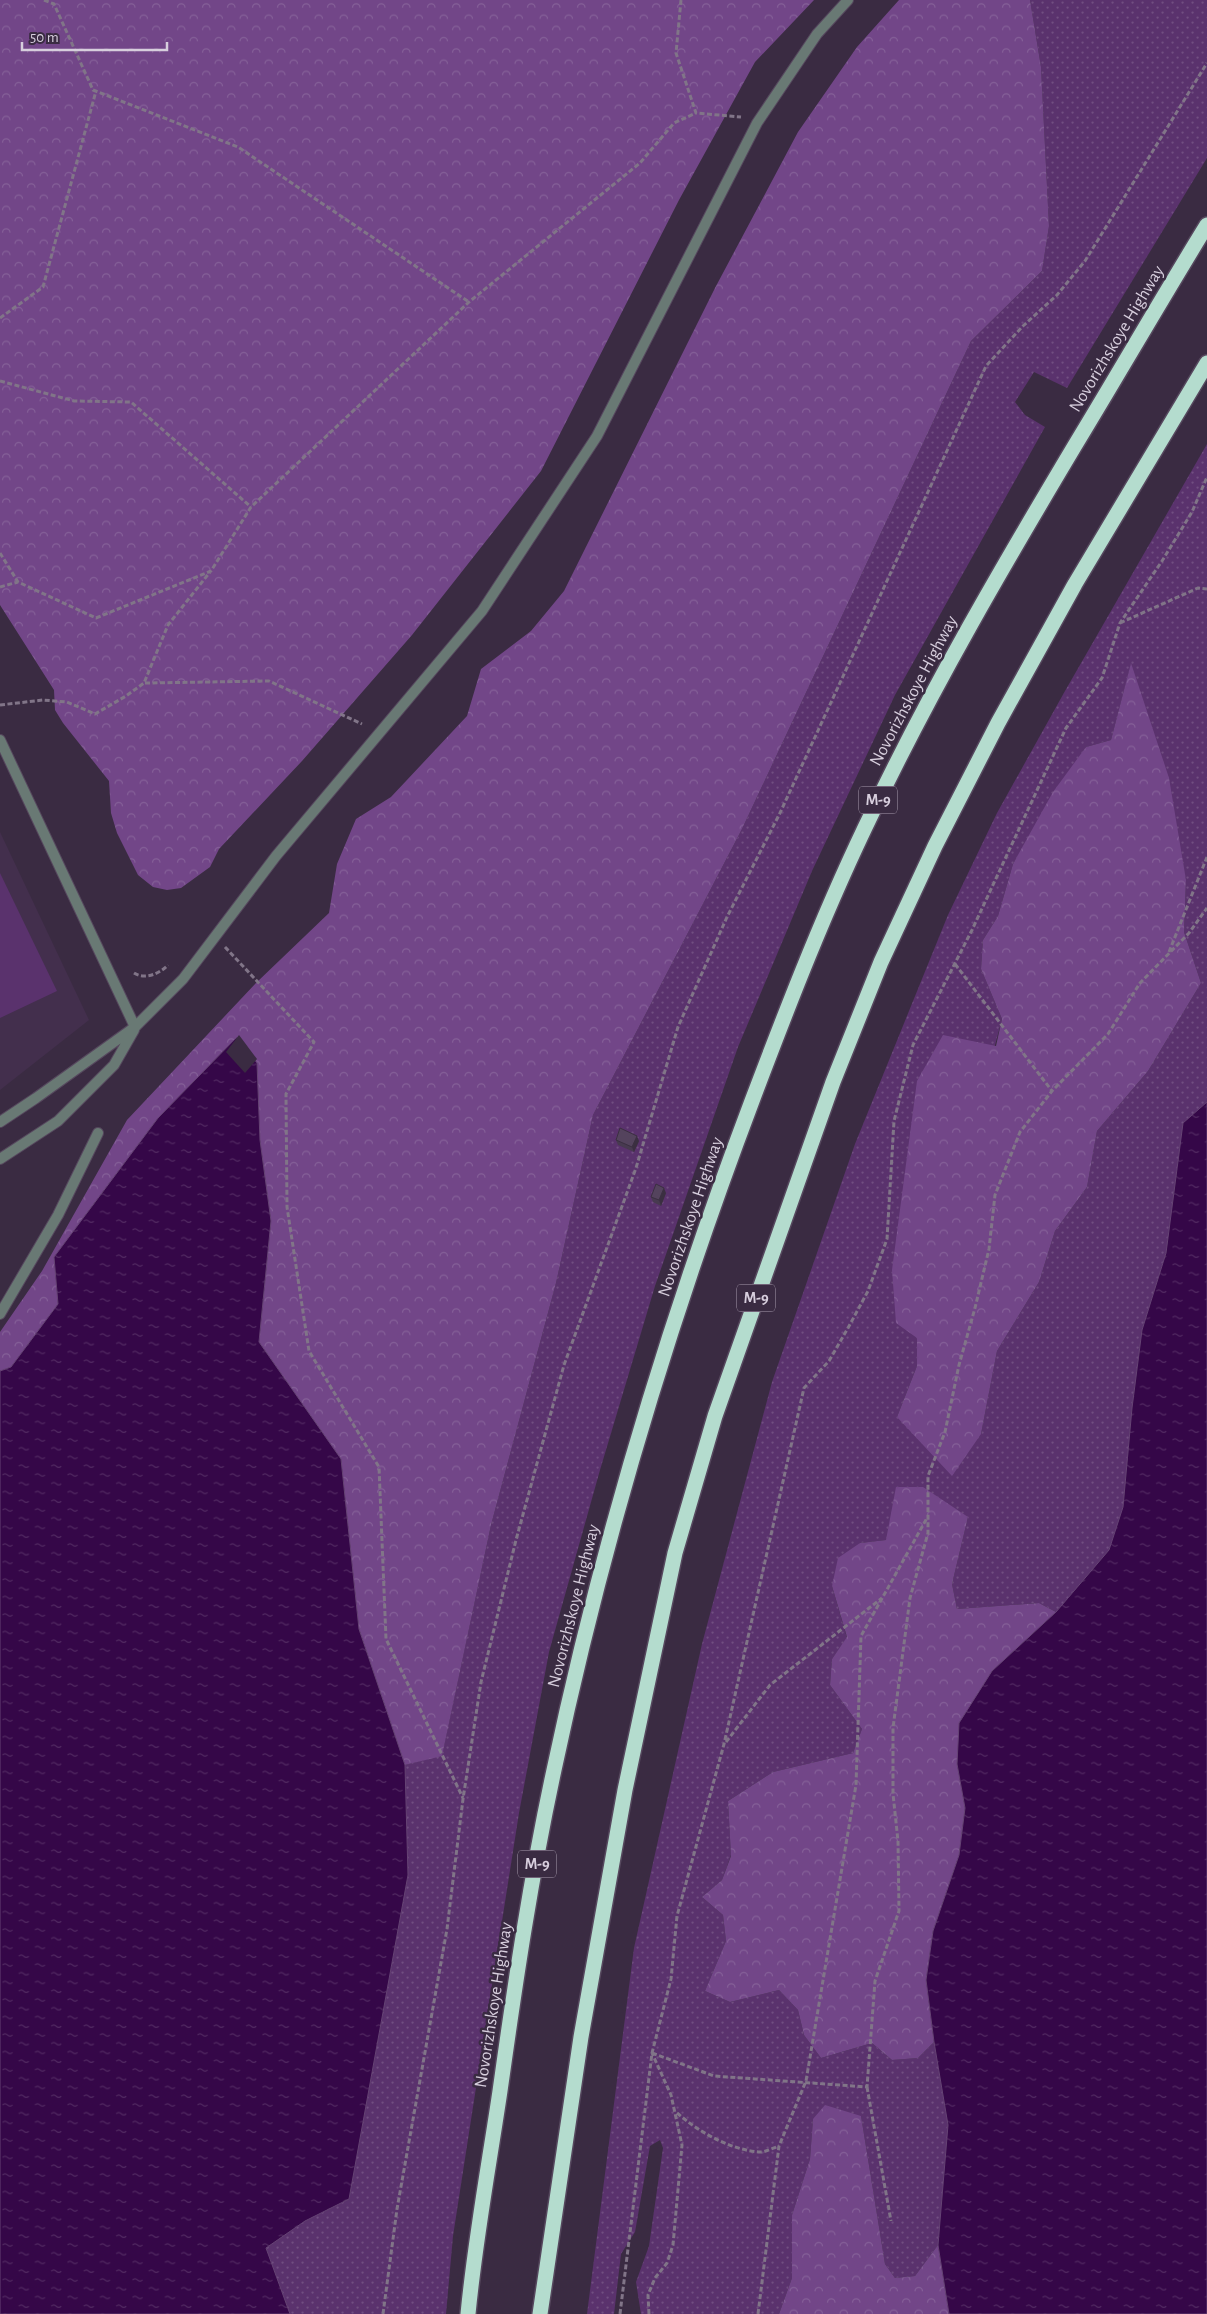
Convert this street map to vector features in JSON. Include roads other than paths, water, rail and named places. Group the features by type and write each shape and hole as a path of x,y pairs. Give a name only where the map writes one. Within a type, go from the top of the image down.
{"highway":[{"name":"Novorizhskoye Highway","path":"468,2314 508,2035 553,1774 580,1656 611,1538 675,1321 717,1193 781,1023 818,935 870,815 922,712 1011,554 1207,224"},
{"name":"М-9","path":"540,2314 581,2037 625,1790 675,1553 715,1416 833,1082 898,926 935,846 998,723 1075,584 1207,363"}],"street":[{"path":"0,1122 135,1027 183,979 276,856 482,611 597,436 757,123 817,34 848,0"},
{"path":"0,740 135,1027"},
{"path":"0,1159 58,1121 114,1065 135,1027"},
{"path":"0,1314 58,1215 98,1133"}],"water":[{"path":"237,1037 257,1063 260,1140 271,1221 259,1342 341,1459 359,1629 405,1765 408,1875 349,2199 305,2221 266,2248 290,2314 0,2314 0,1371 11,1367 58,1304 54,1257 158,1118"},
{"path":"1207,1102 1207,2314 949,2314 938,2245 948,2125 926,1980 933,1931 959,1855 965,1808 957,1764 959,1723 992,1671 1056,1612 1109,1550 1123,1507 1132,1408 1142,1330 1166,1253 1183,1123"}]}
